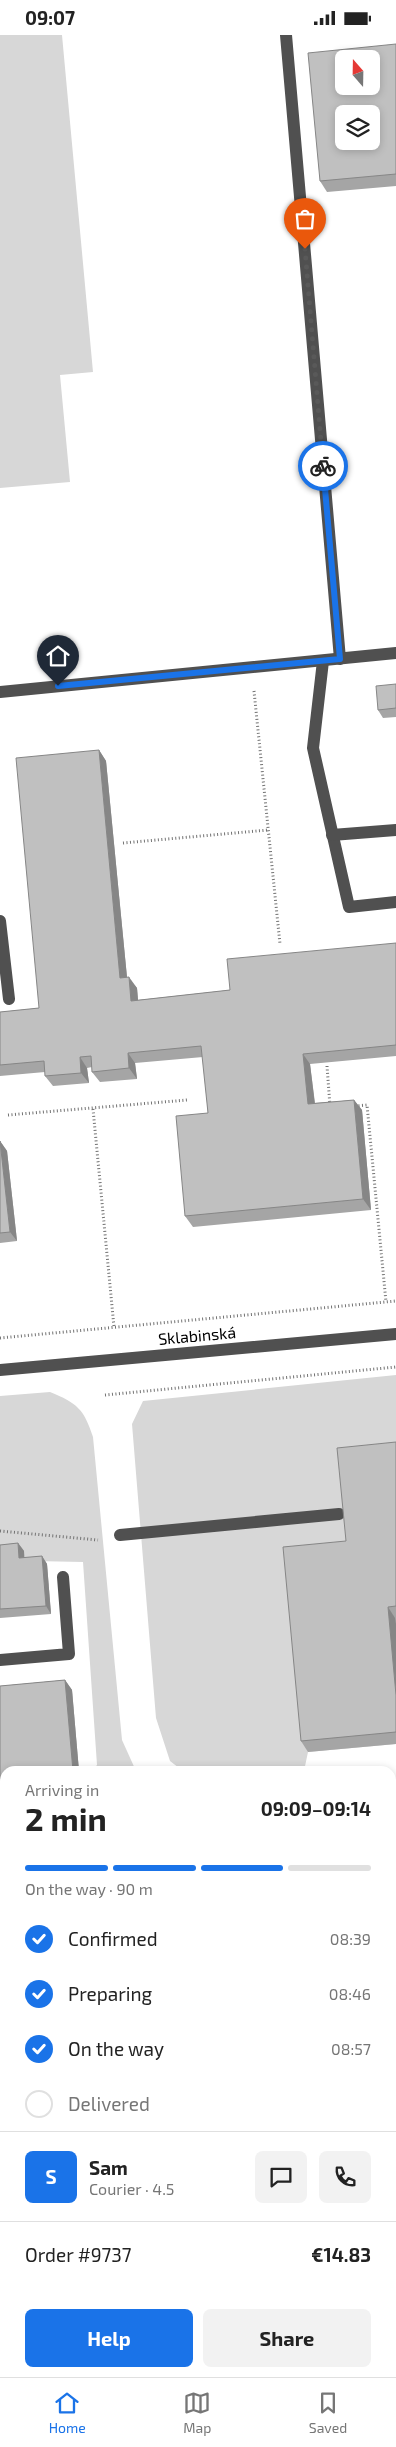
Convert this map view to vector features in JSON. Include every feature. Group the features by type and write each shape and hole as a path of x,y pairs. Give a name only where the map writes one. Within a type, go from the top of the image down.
{"street":[{"path":"286,35 340,659"},
{"path":"0,692 396,653"},
{"path":"323,661 313,747 349,907 396,902"},
{"path":"332,835 396,830"},
{"path":"0,921 9,999"},
{"name":"Sklabinská","path":"0,1370 396,1334"},
{"path":"120,1535 339,1514"},
{"path":"0,1660 69,1654 63,1577"}],"path":[{"path":"252,667 280,944"},
{"path":"122,843 268,831"},
{"path":"327,1066 330,1107 339,1106"},
{"path":"8,1115 187,1100"},
{"path":"349,1106 367,1105 386,1302"},
{"path":"93,1109 114,1327"},
{"path":"0,1338 396,1301"},
{"path":"105,1395 396,1367"},
{"path":"0,1531 102,1541"}],"shaded area":[{"path":"0,35 62,35 93,372 60,375 70,482 0,488"},
{"path":"396,1375 396,1744 308,1752 305,1766 176,1766 170,1761 156,1718 132,1424 143,1401"},
{"path":"50,1392 67,1400 83,1413 93,1437 122,1740 134,1766 96,1766 83,1562 34,1561 0,1546 0,1396"}],"building":[{"path":"396,44 396,174 320,181 308,53 335,50 335,95 380,95 380,50 337,50"},
{"path":"396,684 396,708 378,710 376,686"},
{"path":"99,750 120,978 129,977 131,1001 230,990 227,959 396,943 396,1045 303,1054 308,1104 354,1100 363,1199 185,1216 176,1116 208,1113 201,1046 128,1053 129,1068 92,1072 91,1056 80,1057 81,1073 45,1076 44,1061 0,1065 0,1012 39,1008 16,758"},
{"path":"0,1141 10,1232 0,1233"},
{"path":"396,1442 396,1606 388,1607 396,1695 396,1732 301,1741 283,1547 346,1541 337,1448"},
{"path":"18,1543 19,1558 42,1556 46,1606 0,1609 0,1545"},
{"path":"65,1680 73,1766 0,1766 0,1686"}],"way so far":[{"path":"305,249 323,466"}],"route":[{"path":"58,686 340,659 323,466"}]}
